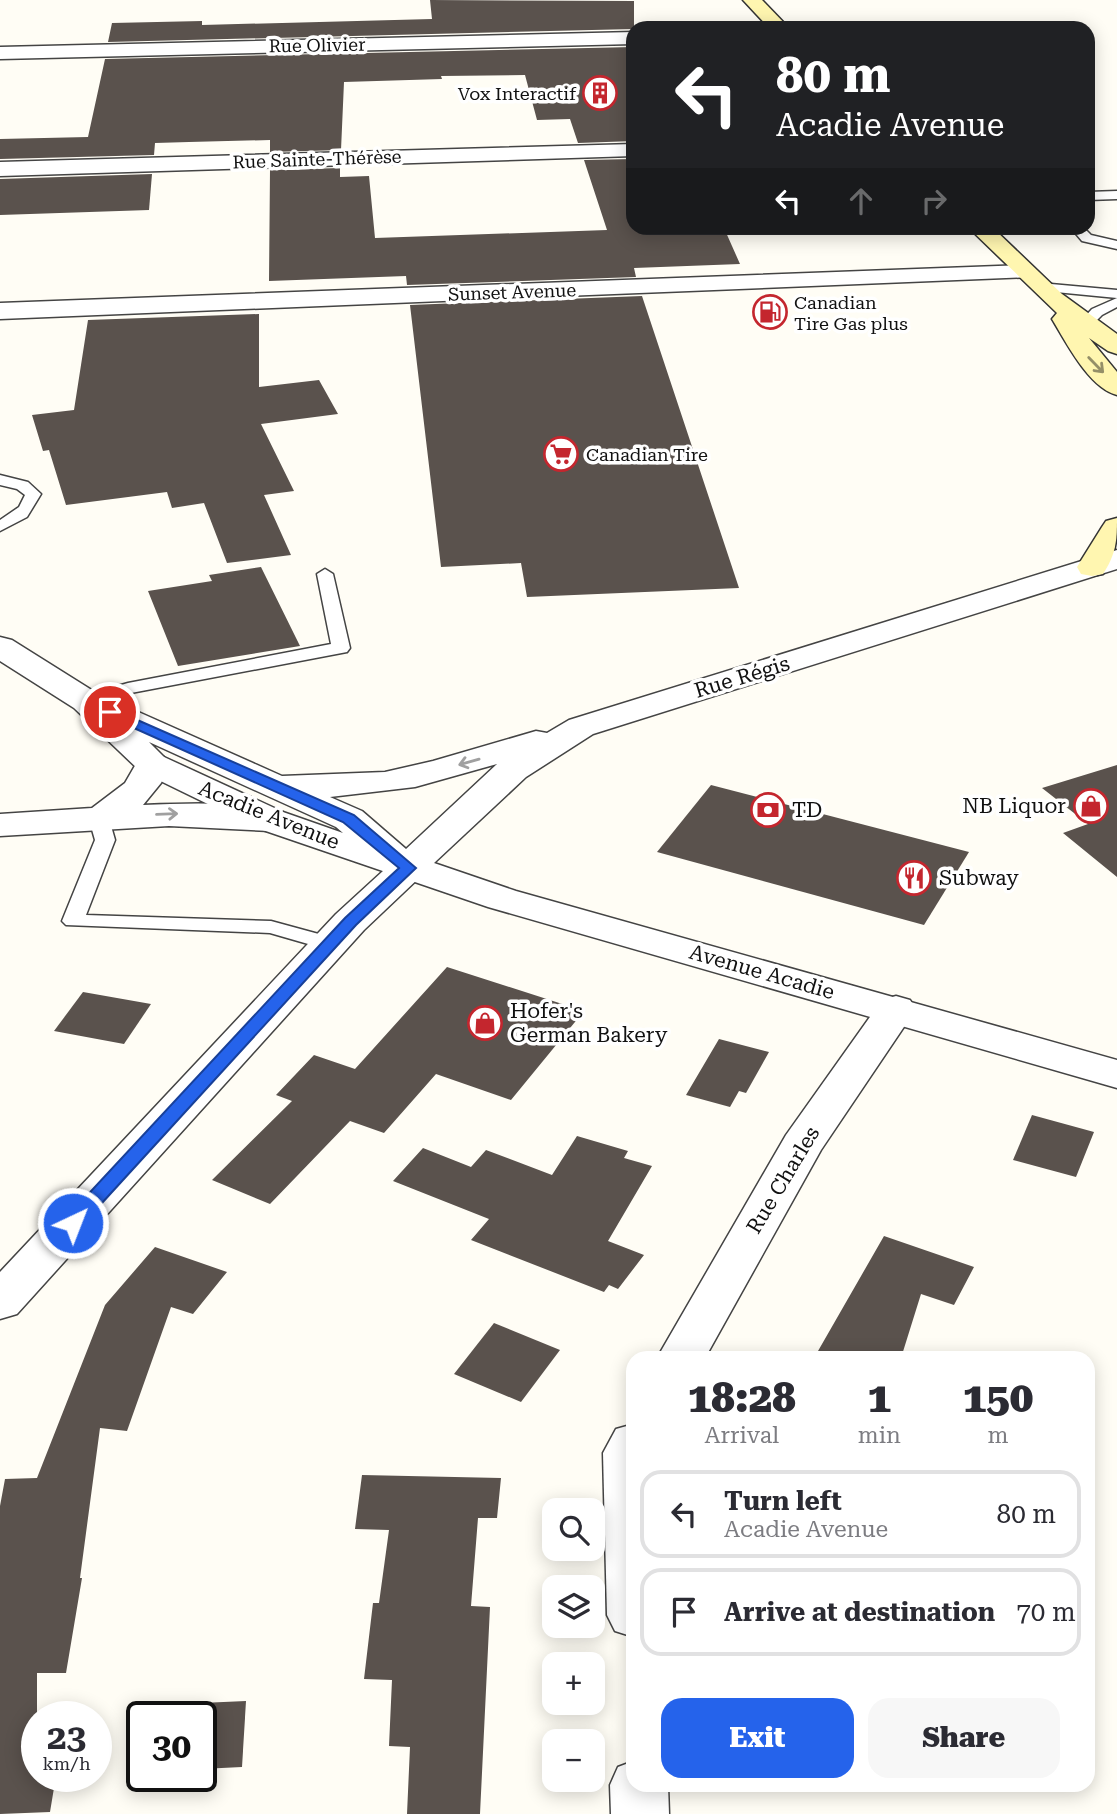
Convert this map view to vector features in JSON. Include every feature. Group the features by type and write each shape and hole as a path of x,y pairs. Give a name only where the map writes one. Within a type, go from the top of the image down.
{"main road":[{"path":"752,0 773,21"},
{"path":"987,235 1039,286 1117,346"},
{"path":"1039,286 1088,357 1117,387"},
{"path":"1109,563 1117,527"}],"street":[{"name":"Rue Olivier","path":"0,53 626,38"},
{"name":"Rue Sainte-Thérèse","path":"0,169 626,150"},
{"name":"Sunset Avenue","path":"0,312 1039,286"},
{"name":"Rue Régis","path":"0,1302 329,944 513,769 581,727 1109,563"},
{"name":"Acadie Avenue","path":"0,647 86,701 349,818 408,868"},
{"name":"Acadie Avenue","path":"86,701 152,764 270,820 408,868"},
{"path":"264,780 325,788 394,782 581,727"},
{"path":"99,819 132,797 148,779 152,764"},
{"path":"0,825 186,813 219,813 270,820"},
{"name":"Avenue Acadie","path":"408,868 516,903 1117,1074"},
{"name":"Rue Charles","path":"685,1351 802,1145 896,1009"},
{"path":"639,1792 640,1814"}],"lane":[{"path":"1095,196 1117,195"},
{"path":"1084,235 1117,245"},
{"path":"1039,286 1117,294"},
{"path":"1086,323 1097,312 1117,302"},
{"path":"0,480 22,485 33,494 30,506 16,518 0,526"},
{"path":"86,701 128,688 341,648 325,574"},
{"path":"99,819 105,840 73,921 271,926 329,944"}],"building":[{"path":"430,0 634,1 634,21 626,21 626,29 108,42 112,23 202,21 202,25 432,19"},
{"path":"626,47 626,141 578,143 570,119 537,120 525,75 441,76 442,79 344,82 341,150 270,152 270,140 189,142 155,143 154,155 0,159 0,139 88,137 105,59"},
{"path":"626,159 626,235 727,235 740,264 634,268 636,277 407,285 406,276 269,281 270,170 340,168 340,177 369,176 375,238 607,230 584,160"},
{"path":"152,174 149,210 0,215 0,179"},
{"name":"Canadian Tire","path":"642,296 739,588 527,597 521,563 441,567 410,305"},
{"path":"259,314 259,387 319,380 338,414 261,424 294,491 264,495 291,555 227,563 204,503 172,508 167,492 66,505 49,450 43,451 32,415 74,410 88,320"},
{"path":"261,567 300,646 178,666 148,591 212,581 209,575"},
{"name":"NB Liquor","path":"1117,765 1117,877 1063,833 1088,824 1042,788"},
{"path":"711,785 969,852 924,925 657,852"},
{"path":"447,967 584,1011 511,1100 436,1074 384,1133 350,1121 270,1204 212,1180 292,1101 276,1095 314,1055 355,1069"},
{"path":"83,992 151,1004 124,1044 54,1031"},
{"path":"719,1039 769,1052 746,1093 739,1091 730,1107 686,1095"},
{"path":"1032,1115 1094,1132 1076,1177 1013,1160"},
{"path":"577,1136 628,1151 624,1158 652,1166 608,1241 644,1255 618,1289 609,1285 604,1292 471,1240 489,1219 393,1181 423,1148 471,1167 486,1150 552,1175"},
{"path":"884,1236 974,1267 954,1305 921,1294 903,1351 818,1351"},
{"path":"155,1247 227,1272 193,1314 171,1307 127,1431 100,1428 82,1578 66,1673 37,1673 37,1701 21,1701 21,1792 53,1792 50,1812 0,1814 0,1506 5,1479 37,1478 105,1305"},
{"path":"494,1323 560,1350 521,1402 454,1374"},
{"path":"362,1475 501,1478 497,1518 478,1518 471,1606 490,1607 480,1814 407,1814 410,1747 389,1746 392,1680 364,1679 373,1603 379,1603 389,1530 355,1529"},
{"path":"246,1701 242,1767 217,1768 217,1702"}],"place":[{"name":"Vox Interactif","path":"600,93"},
{"name":"Canadian Tire Gas plus","path":"770,312"},
{"name":"Canadian Tire","path":"561,454"},
{"name":"NB Liquor","path":"1091,806"},
{"name":"TD","path":"768,810"},
{"name":"Subway","path":"914,878"},
{"name":"Hofer's German Bakery","path":"485,1023"}],"route":[{"path":"73,1223 350,922 408,868 349,818 110,712"}]}
